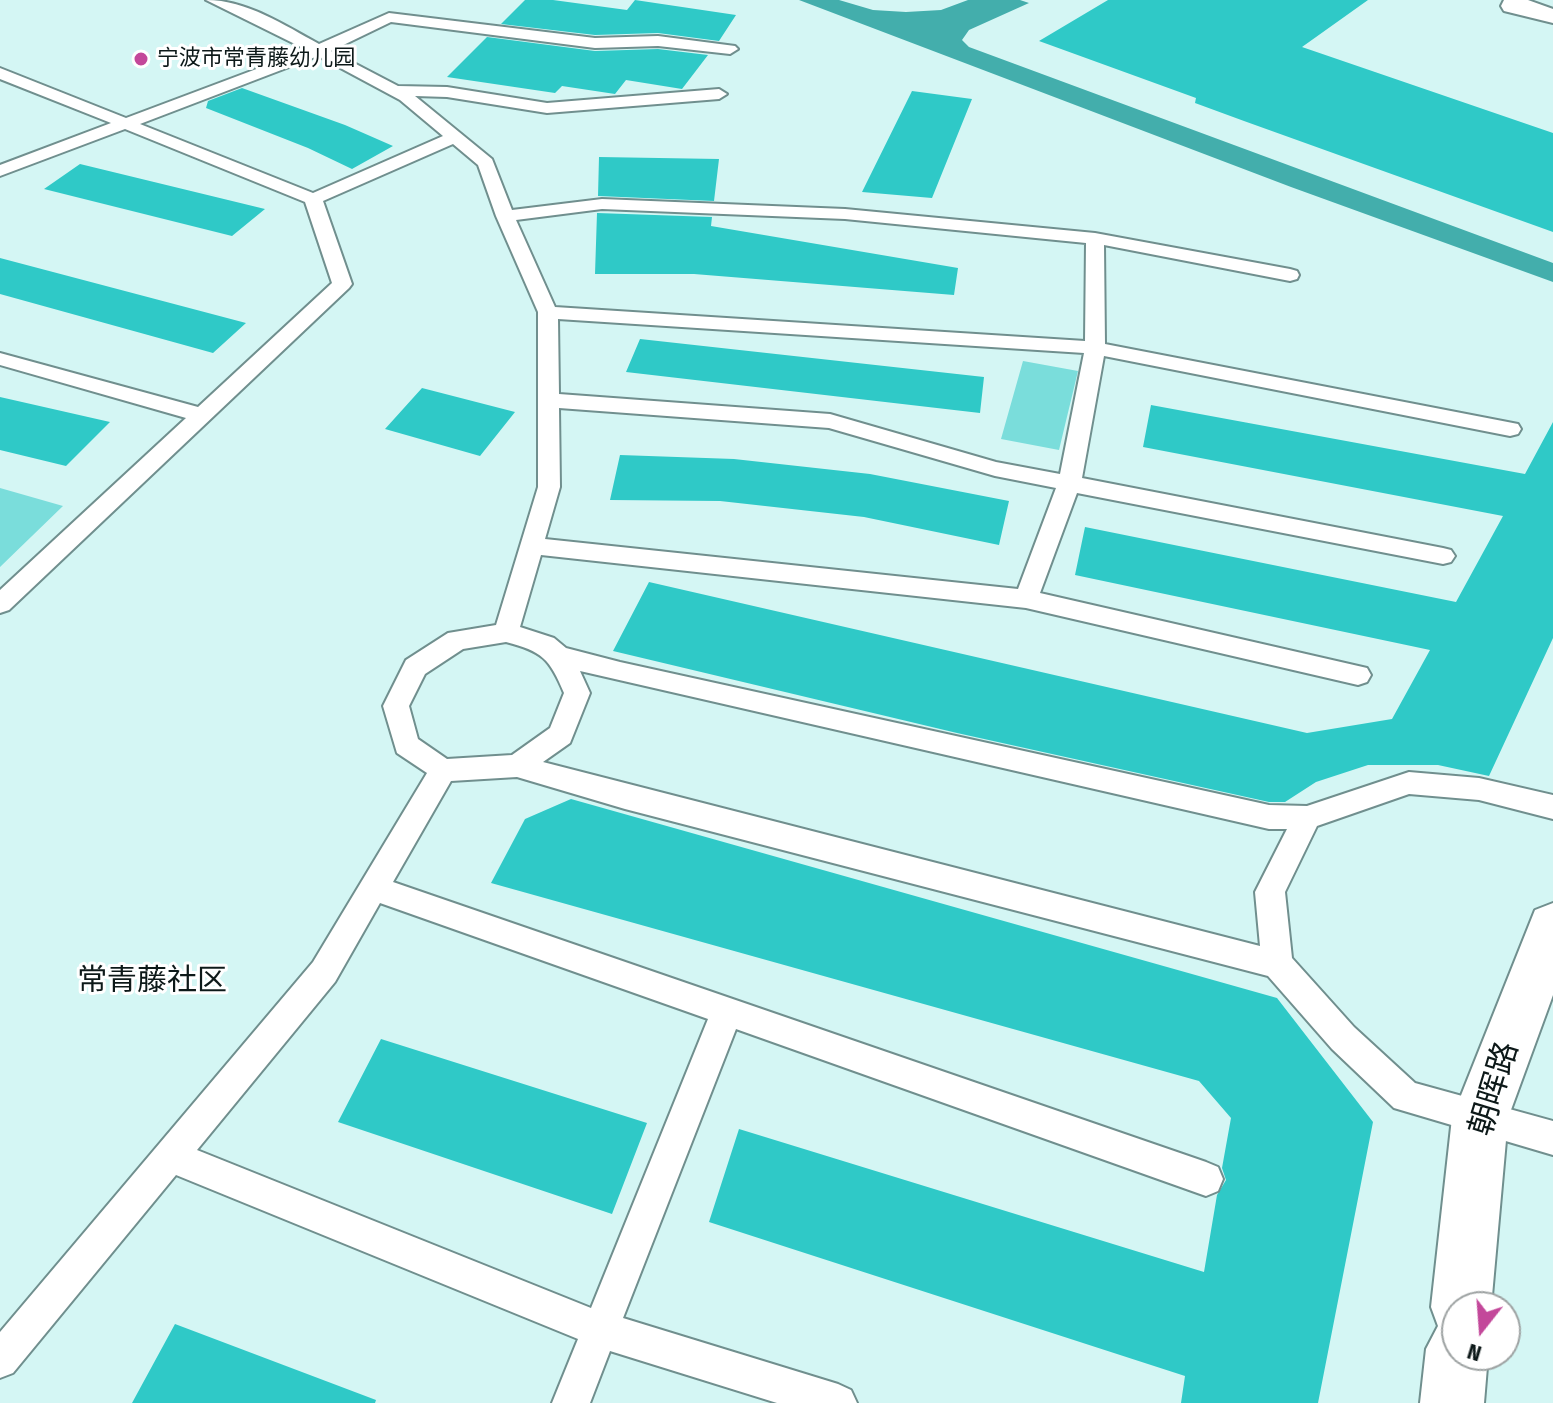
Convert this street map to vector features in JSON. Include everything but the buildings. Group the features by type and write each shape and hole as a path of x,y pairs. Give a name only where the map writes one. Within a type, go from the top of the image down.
{"main road":[{"path":"1516,0 1513,6 1553,16"},
{"name":"朝晖路","path":"1463,1291 1480,1118 1553,926"},
{"path":"1452,1403 1455,1371"}],"lane":[{"path":"213,0 255,16 406,97 486,163 505,216 548,312 549,487 506,633"},
{"path":"0,171 318,51 389,17 407,0"},
{"path":"389,17 595,43 658,41 730,49"},
{"path":"0,73 313,199 455,137"},
{"path":"393,91 447,92 547,108 719,94"},
{"path":"0,159 20,163"},
{"path":"0,604 342,284 313,199"},
{"path":"505,216 602,204 845,214 1095,238 1290,275"},
{"path":"1026,599 1070,482 1095,348 1095,238"},
{"path":"548,312 1095,348 1510,429"},
{"path":"0,359 202,415"},
{"path":"548,400 830,421 995,469 1443,556"},
{"path":"531,546 1026,599 1358,675"},
{"path":"1553,807 1479,789 1409,783 1307,818 1269,817 620,672 561,656 537,640 506,633 457,640 415,667 396,706 406,745 443,770 517,766 625,797 1277,964 1343,1038 1406,1097 1553,1138"},
{"path":"517,766 561,735 577,693 561,656"},
{"path":"0,1360 324,972 443,770"},
{"path":"1277,964 1270,892 1307,818"},
{"path":"374,888 1206,1179"},
{"path":"571,1403 727,1011"},
{"path":"170,1156 598,1329 838,1403"}],"shaded area":[{"path":"799,0 839,0 873,10 906,12 941,10 968,0 1020,0 1029,3 969,30 962,40 969,47 1553,263 1553,282 1291,187"},
{"path":"1023,361 1078,371 1059,450 1001,439"},
{"path":"0,488 63,506 0,567"}],"place":[{"name":"宁波市常青藤幼儿园","path":"141,59"}],"district":[{"name":"常青藤社区","path":"152,982"}]}
